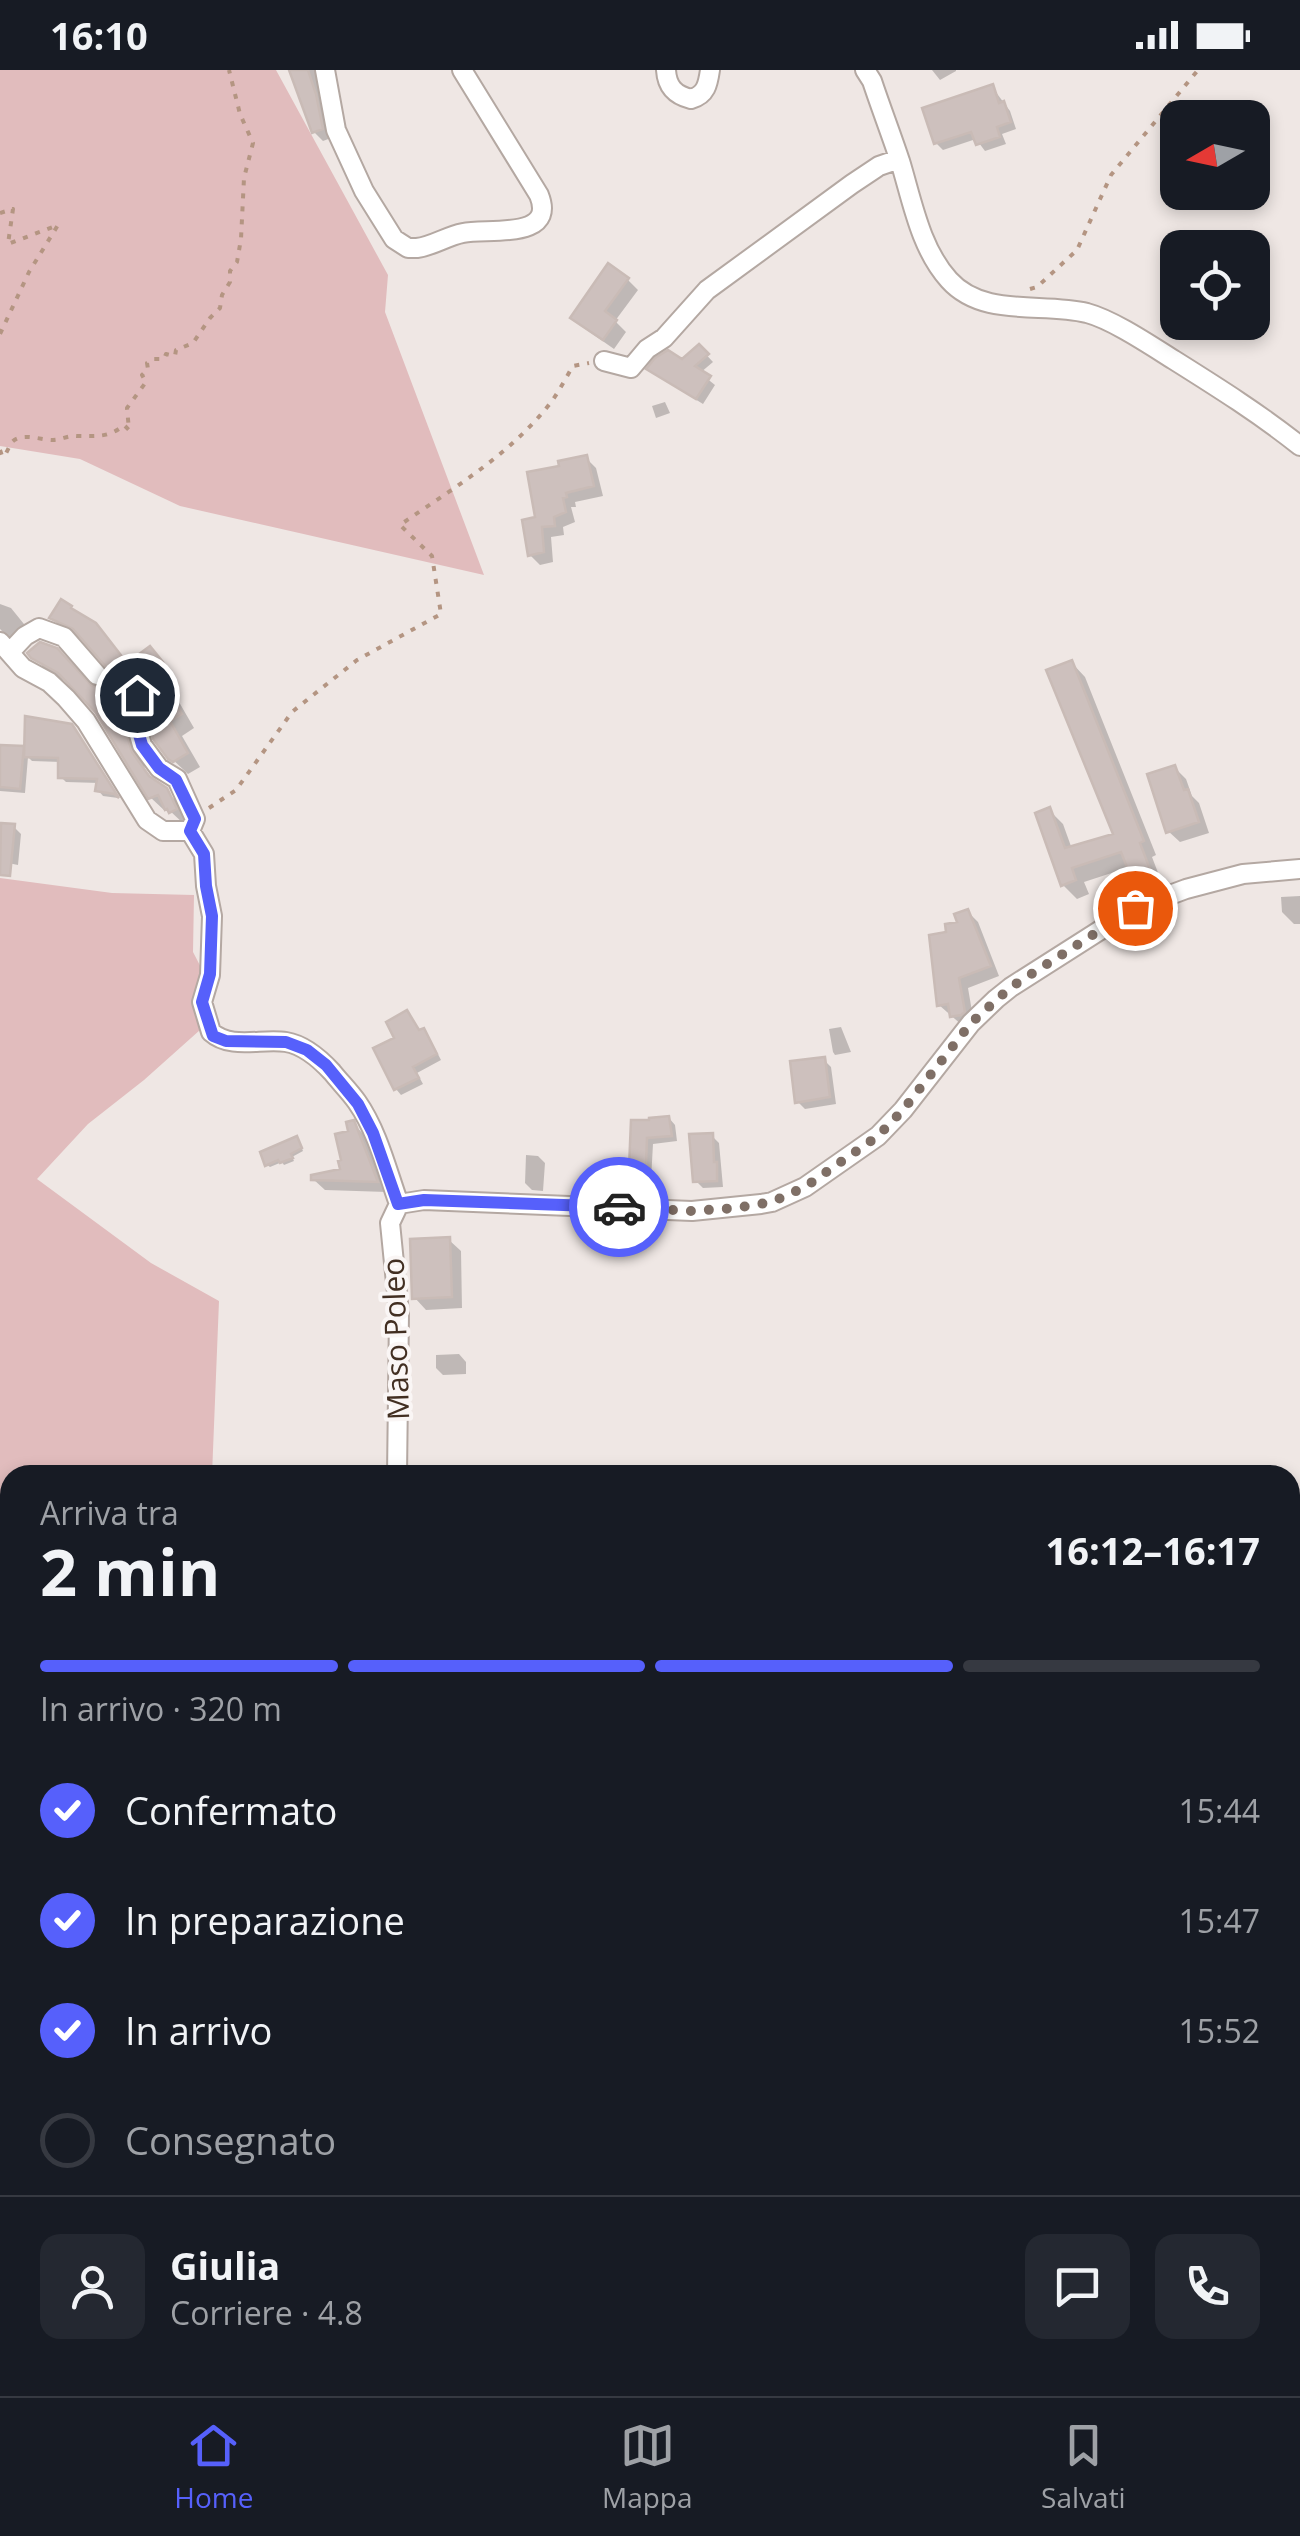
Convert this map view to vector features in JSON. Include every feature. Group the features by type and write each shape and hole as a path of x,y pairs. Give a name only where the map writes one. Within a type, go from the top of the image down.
{"street":[{"path":"325,70 336,130 364,191 394,239 408,248 417,248 468,232 526,228 539,221 542,214 544,206 539,195 462,70"},
{"path":"666,70 674,92 691,99 702,95 710,70"},
{"path":"865,70 924,235 938,267 952,284 984,301 1091,314 1143,340 1262,416 1300,446"},
{"path":"604,361 631,368 707,290 852,184 879,166 899,160"},
{"path":"97,676 64,638 40,628 5,647 23,668 66,698 86,721 146,820 163,831 192,825"},
{"path":"137,695 129,700 142,745 159,768 176,780 204,854 212,916 210,974 202,1002 213,1036 226,1041 286,1042 307,1050 326,1065 358,1104 373,1133 398,1204 424,1200 692,1211 772,1202 805,1187 878,1136 971,1023 1011,987 1135,908 1243,874 1300,868"},
{"name":"Maso Poleo","path":"397,1465 399,1313 390,1224 398,1204"}],"path":[{"path":"0,450 5,456 16,439 54,440 76,435 92,438 114,434 124,425 128,430 128,408 146,382 142,376 147,364 164,359 166,354 175,356 176,350 193,343 220,308 230,272 237,262 244,178 253,143 240,114 229,70"},
{"path":"1019,291 1037,286 1077,250 1111,175 1198,70"},
{"path":"0,213 14,209 8,244 58,225 0,334"},
{"path":"192,825 236,790 292,712 357,660 442,614 432,556 400,525 515,442 550,404 573,366 604,361"}],"shaded area":[{"path":"0,70 276,70 388,275 385,312 484,575 180,506 80,459 0,446"},
{"path":"0,878 112,893 194,895 193,952 209,983 200,1030 88,1124 37,1179 151,1263 219,1301 212,1465 0,1465"}],"building":[{"path":"289,70 308,70 323,129 312,133"},
{"path":"993,84 1011,122 997,127 1000,137 976,145 971,132 934,144 922,108"},
{"path":"608,263 629,278 605,311 617,320 603,340 570,318"},
{"path":"699,344 709,354 695,366 711,376 696,399 646,369 668,350 682,359"},
{"path":"587,455 594,486 566,493 566,512 554,517 555,526 542,527 544,552 528,556 522,520 535,517 527,472"},
{"path":"61,599 96,623 127,663 150,646 163,662 156,668 182,714 170,721 188,753 173,762 153,739 144,706 149,694 144,685 136,683 122,689 117,702 132,752 149,776 167,788 177,809 169,813 158,795 148,799 96,713 58,673 27,653 40,642 57,648 92,686 100,687 108,680 106,667 73,629 49,618"},
{"path":"1072,660 1144,841 1140,843 1153,877 1134,885 1121,852 1072,868 1076,880 1061,886 1035,813 1050,807 1065,848 1113,834 1046,670"},
{"path":"25,716 72,724 119,798 95,791 97,779 58,778 58,758 24,757"},
{"path":"0,745 24,746 20,789 0,787"},
{"path":"1175,765 1199,822 1166,833 1147,774"},
{"path":"1,823 15,824 10,876 0,875"},
{"path":"968,909 991,966 959,978 965,1012 950,1017 948,1004 937,1006 929,935 946,932 945,924 957,922 954,914"},
{"path":"407,1010 419,1030 424,1028 437,1054 413,1067 419,1078 394,1090 373,1048 394,1038 386,1022"},
{"path":"825,1057 830,1097 795,1103 790,1061"},
{"path":"669,1116 672,1136 647,1138 645,1193 628,1192 631,1120"},
{"path":"354,1120 378,1182 311,1180 311,1175 340,1169 335,1134 348,1131 346,1122"},
{"path":"713,1133 717,1181 693,1182 689,1134"},
{"path":"297,1136 302,1148 291,1154 293,1158 265,1166 260,1152"},
{"path":"450,1237 452,1297 412,1299 410,1239"}],"way so far":[{"path":"619,1207 692,1211 736,1208 772,1202 805,1187 878,1136 971,1023 996,999 1135,908"}],"route":[{"path":"137,695 129,700 142,745 159,768 176,780 195,819 190,831 204,854 212,926 210,974 202,1002 213,1036 226,1041 286,1042 307,1050 326,1065 358,1104 373,1133 398,1204 424,1200 619,1207"}]}
